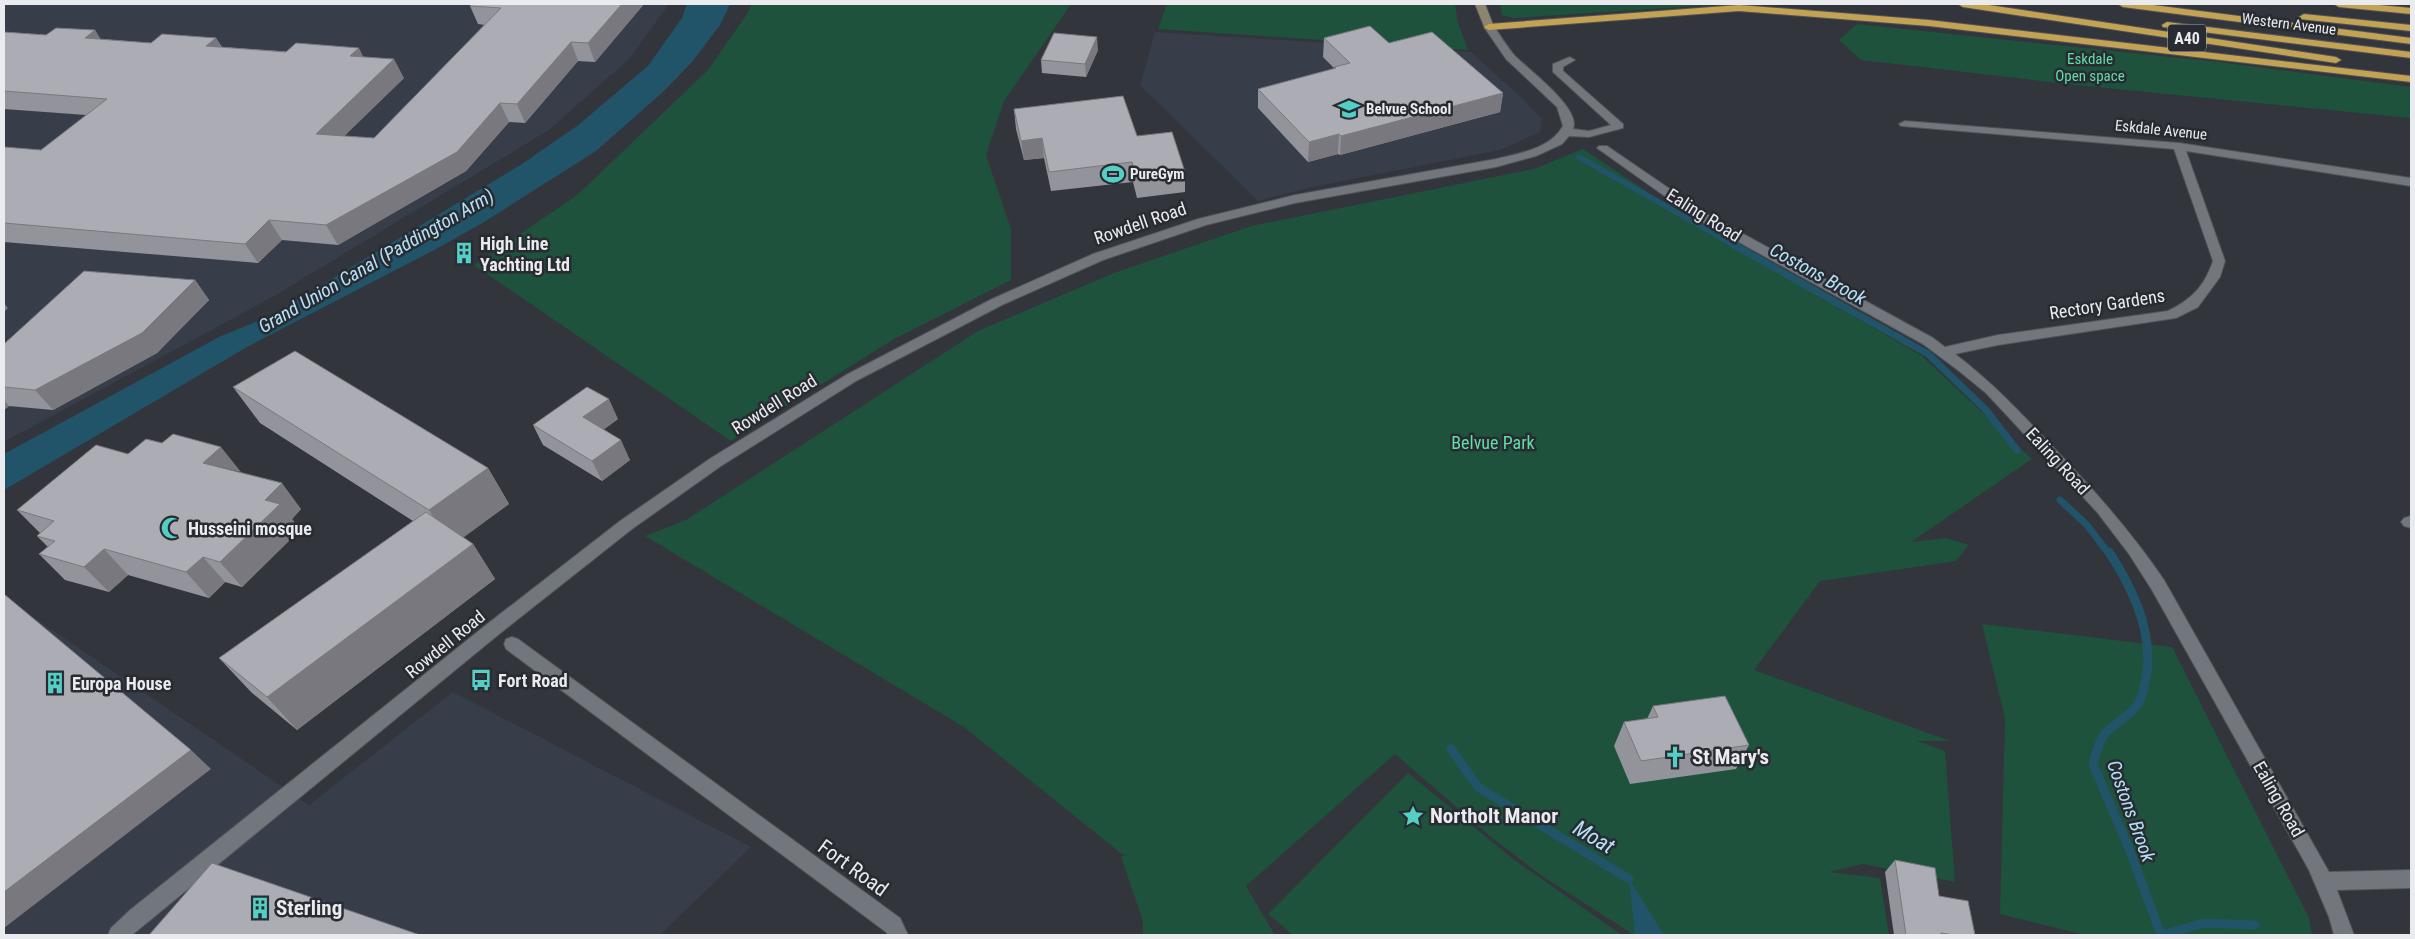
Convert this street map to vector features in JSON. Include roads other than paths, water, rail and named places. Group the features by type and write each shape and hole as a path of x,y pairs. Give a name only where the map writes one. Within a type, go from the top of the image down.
{"highway":[{"name":"A40","path":"1963,4 2411,72"},
{"name":"Western Avenue","path":"1985,4 2411,54"},
{"name":"Western Avenue","path":"2123,4 2411,41"},
{"name":"A40","path":"2161,4 2411,28"},
{"path":"2339,4 2411,11"},
{"path":"1489,27 1559,20 1739,8 1929,23 2411,79"}],"street":[{"path":"1480,4 1489,27 1510,58 1562,106 1568,120 1566,132 1589,134 1620,126 1558,72 1556,66 1570,60"},
{"name":"Eskdale Avenue","path":"1905,124 2179,146 2411,182"},
{"name":"Rowdell Road","path":"118,935 137,917 319,770 626,525 716,462 851,378 997,302 1098,257 1202,222 1295,199 1481,166 1532,154 1558,142 1566,132"},
{"name":"Rectory Gardens","path":"1944,352 1998,340 2171,315 2193,304 2214,277 2219,261 2179,146"},
{"name":"Ealing Road","path":"1603,148 1701,216 1899,325 1944,352 1991,390 2102,508 2135,550 2158,585 2324,881 2344,935"},
{"name":"Fort Road","path":"512,644 892,925 898,935"},
{"path":"2324,881 2411,879"}],"water":[{"name":"Grand Union Canal (Paddington Arm)","path":"687,4 730,4 720,25 692,62 664,91 596,151 484,222 438,248 247,347 4,490 4,454 219,337 272,315 522,164 577,126 648,66 682,18"},
{"name":"Moat","path":"1629,879 1664,935 1635,935"}],"waterway":[{"name":"Costons Brook","path":"1579,157 1736,246"},
{"name":"Costons Brook","path":"1734,245 1928,354 1985,409 2017,450"},
{"name":"Costons Brook","path":"2060,500 2087,525 2109,554"},
{"name":"Costons Brook","path":"2109,552 2127,582 2141,616 2148,651 2147,669 2138,704 2131,713 2104,735 2093,764 2130,851 2161,935"},
{"name":"Moat","path":"1451,749 1478,787 1629,879"},
{"path":"2162,935 2204,923 2255,925"}],"place":[{"name":"Belvue School","path":"1349,109"},
{"name":"PureGym","path":"1113,174"},
{"name":"High Line Yachting Ltd","path":"464,253"},
{"name":"Husseini mosque","path":"172,528"},
{"name":"Fort Road","path":"481,680"},
{"name":"Europa House","path":"55,683"},
{"name":"St Mary's","path":"1675,757"},
{"name":"Northolt Manor","path":"1413,816"},
{"name":"Sterling","path":"260,908"}],"park label":[{"name":"Eskdale Open space","path":"2090,68"},
{"name":"Belvue Park","path":"1493,442"}]}
